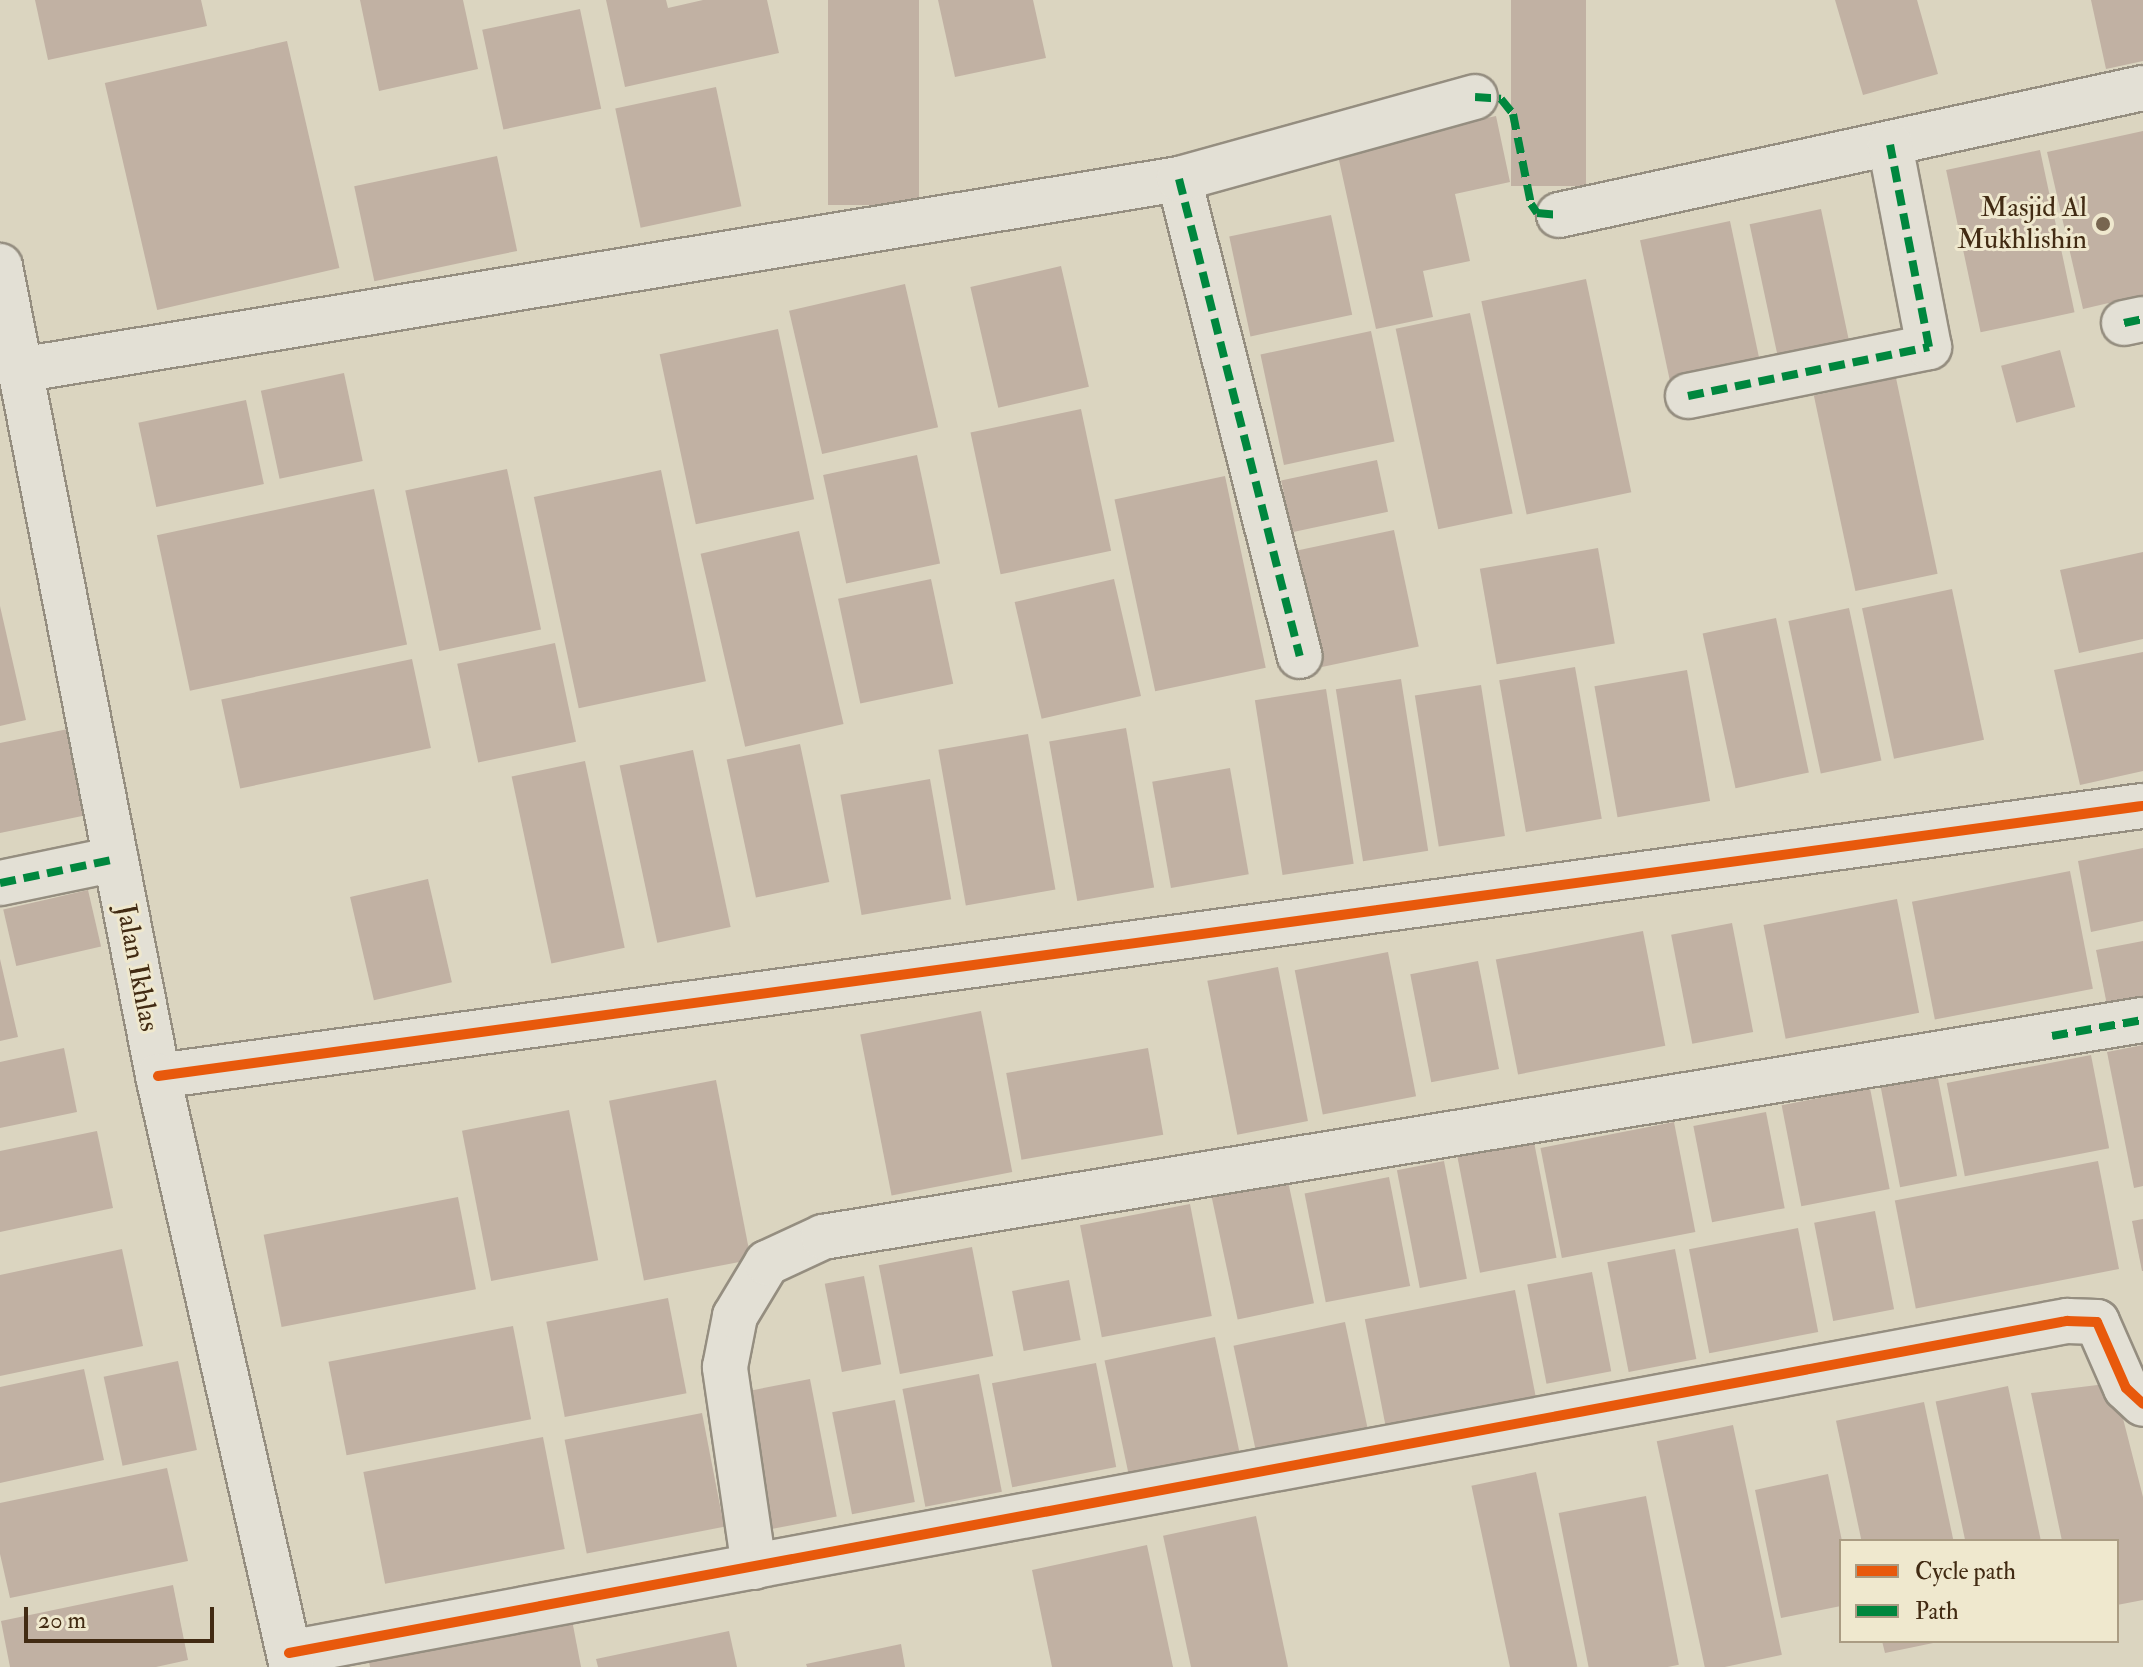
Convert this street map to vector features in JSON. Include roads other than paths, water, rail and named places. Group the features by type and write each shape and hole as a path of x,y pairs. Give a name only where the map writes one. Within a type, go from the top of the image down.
{"street":[{"path":"1559,215 2143,88"},
{"path":"20,370 1179,179 1475,97"},
{"path":"1688,396 1929,347 1890,145"},
{"path":"1179,179 1300,656"},
{"name":"Jalan Ikhlas","path":"0,266 158,1076 291,1660"},
{"path":"158,1076 2143,806"},
{"path":"0,883 116,859"},
{"path":"754,1567 725,1367 735,1316 767,1263 823,1237 2143,1020"},
{"path":"291,1660 754,1567 2067,1321 2097,1322 2126,1388 2143,1404"}],"place":[{"name":"Masjid Al Mukhlishin","path":"2103,224"}]}
